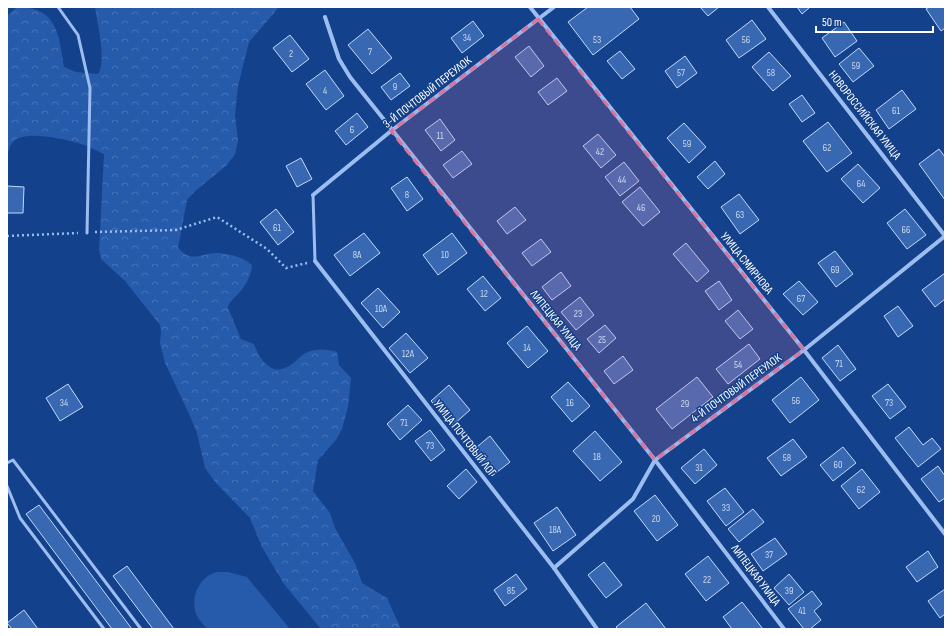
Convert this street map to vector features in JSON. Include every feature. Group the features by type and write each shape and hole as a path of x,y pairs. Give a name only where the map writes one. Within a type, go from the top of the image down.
{"street":[{"name":"УЛИЦА СМИРНОВА","path":"530,7 538,19 804,350 945,534"},
{"name":"3-Й ПОЧТОВЫЙ ПЕРЕУЛОК","path":"313,195 392,131 554,7"},
{"name":"НОВОРОССИЙСКАЯ УЛИЦА","path":"768,7 945,236"},
{"name":"ЛИПЕЦКАЯ УЛИЦА","path":"325,17 338,59 350,77 655,460 784,629"},
{"name":"4-Й ПОЧТОВЫЙ ПЕРЕУЛОК","path":"554,568 633,499 655,460 804,350 945,236"},
{"name":"УЛИЦА ПОЧТОВЫЙ ЛОГ","path":"315,261 554,568 597,629"}],"lane":[{"path":"58,7 78,34 90,88 87,233"},
{"path":"313,195 315,261"},
{"path":"7,463 14,460 141,629"},
{"path":"7,486 20,518 104,629"}],"path":[{"path":"7,236 176,230 217,217 267,249 286,268 315,261"}],"highlighted area":[{"path":"538,19 804,350 655,460 391,131"}],"green space":[{"path":"17,7 30,8 41,12 48,17 54,25 57,34 64,67 76,72 98,74 101,68 102,51 95,7 279,7 249,42 238,86 235,115 238,141 235,154 227,165 194,192 187,200 178,248 183,253 192,256 216,253 230,255 240,258 252,265 246,284 230,302 228,308 241,339 254,344 262,360 270,367 281,369 287,367 304,354 316,350 329,350 337,352 339,365 351,378 348,407 342,429 336,440 318,460 313,491 330,513 335,528 355,563 362,583 387,598 401,629 321,629 284,584 262,547 250,518 216,483 205,468 197,433 165,363 160,343 160,325 125,281 101,259 99,250 104,154 72,141 45,136 27,136 14,141 7,155 7,16"},
{"path":"217,572 228,572 247,577 290,629 207,629 197,616 194,603 195,596 197,589 205,578"}],"building":[{"path":"588,7 630,7 639,19 593,55 568,22"},
{"path":"700,7 719,7 708,16"},
{"path":"797,7 810,7 802,14"},
{"path":"929,7 945,7 945,28 941,31 926,9"},
{"path":"752,20 766,39 739,58 726,40"},
{"path":"473,21 484,36 462,53 451,38"},
{"path":"844,22 857,41 835,57 822,38"},
{"path":"368,29 392,58 372,74 348,45"},
{"path":"290,35 309,59 292,72 273,48"},
{"path":"529,46 544,66 531,77 515,57"},
{"path":"859,48 874,66 853,82 839,64"},
{"path":"620,51 635,69 622,79 607,61"},
{"path":"769,52 791,76 773,91 752,67"},
{"path":"685,56 697,73 677,88 665,71"},
{"path":"325,70 344,96 326,110 306,84"},
{"path":"400,73 410,86 391,100 381,87"},
{"path":"557,78 567,91 548,105 538,92"},
{"path":"902,90 916,109 889,129 876,110"},
{"path":"802,95 815,113 802,122 789,104"},
{"path":"357,113 368,127 346,145 335,131"},
{"path":"440,119 455,140 441,151 425,130"},
{"path":"828,122 852,153 827,172 803,141"},
{"path":"684,123 706,147 689,163 667,138"},
{"path":"598,134 616,155 601,168 583,146"},
{"path":"939,149 945,157 945,200 919,164"},
{"path":"462,151 472,164 453,178 443,165"},
{"path":"301,158 312,179 297,187 286,166"},
{"path":"715,161 725,174 708,189 697,177"},
{"path":"624,162 639,181 620,196 605,177"},
{"path":"858,164 880,188 863,203 841,179"},
{"path":"407,177 423,199 407,211 391,188"},
{"path":"7,186 24,187 23,213 7,213"},
{"path":"640,187 660,212 643,226 622,202"},
{"path":"739,194 759,220 740,234 721,207"},
{"path":"515,207 526,220 507,234 497,221"},
{"path":"276,209 294,232 278,245 260,222"},
{"path":"905,209 926,235 907,249 887,223"},
{"path":"364,233 380,253 350,276 334,255"},
{"path":"452,233 467,253 438,275 423,255"},
{"path":"541,239 551,252 532,266 522,253"},
{"path":"686,243 709,271 697,282 673,254"},
{"path":"835,251 853,274 836,287 818,263"},
{"path":"561,272 571,286 552,300 542,287"},
{"path":"945,273 945,299 935,307 922,290"},
{"path":"483,276 501,298 485,311 467,289"},
{"path":"719,281 732,300 719,310 705,291"},
{"path":"799,281 818,302 803,315 783,294"},
{"path":"378,288 400,312 383,328 361,303"},
{"path":"580,297 594,315 576,330 561,312"},
{"path":"898,306 913,326 898,337 884,316"},
{"path":"738,310 753,329 740,339 725,321"},
{"path":"605,325 616,338 599,353 587,339"},
{"path":"527,326 548,351 528,368 507,343"},
{"path":"406,333 428,358 410,373 389,348"},
{"path":"749,344 760,359 728,384 716,369"},
{"path":"838,345 856,369 840,381 822,358"},
{"path":"623,356 633,370 614,384 604,371"},
{"path":"697,377 713,397 672,429 656,409"},
{"path":"801,377 819,400 790,423 772,400"},
{"path":"568,382 590,406 572,422 551,397"},
{"path":"68,384 83,407 60,421 46,398"},
{"path":"888,384 906,407 890,419 872,396"},
{"path":"449,385 470,410 453,425 431,401"},
{"path":"408,405 422,420 400,440 387,424"},
{"path":"909,427 923,445 932,438 941,449 918,467 895,438"},
{"path":"430,430 445,450 431,461 415,441"},
{"path":"595,431 622,462 600,481 573,451"},
{"path":"490,436 510,462 492,476 472,451"},
{"path":"793,439 807,457 781,476 767,458"},
{"path":"843,447 856,463 833,481 820,465"},
{"path":"704,449 717,465 695,484 681,468"},
{"path":"938,466 945,476 945,498 939,502 921,479"},
{"path":"466,469 477,482 459,499 447,486"},
{"path":"862,469 880,492 859,509 841,486"},
{"path":"725,488 744,512 726,526 707,501"},
{"path":"655,495 678,525 657,541 634,511"},
{"path":"39,505 132,629 112,629 26,514"},
{"path":"557,507 576,535 553,551 534,523"},
{"path":"753,509 764,522 739,542 728,529"},
{"path":"775,538 787,554 763,571 751,554"},
{"path":"928,551 938,567 917,582 906,567"},
{"path":"708,556 729,583 706,601 685,574"},
{"path":"604,562 622,585 606,598 588,575"},
{"path":"127,566 174,629 153,629 113,576"},
{"path":"516,574 527,589 505,606 494,590"},
{"path":"789,574 804,592 789,605 774,588"},
{"path":"945,589 945,614 940,618 928,601"},
{"path":"812,591 822,604 814,611 821,620 810,629 804,629 788,609"},
{"path":"742,602 763,629 732,629 723,617"},
{"path":"646,603 666,629 618,629 616,627"},
{"path":"24,610 38,629 12,629 7,623"}]}
